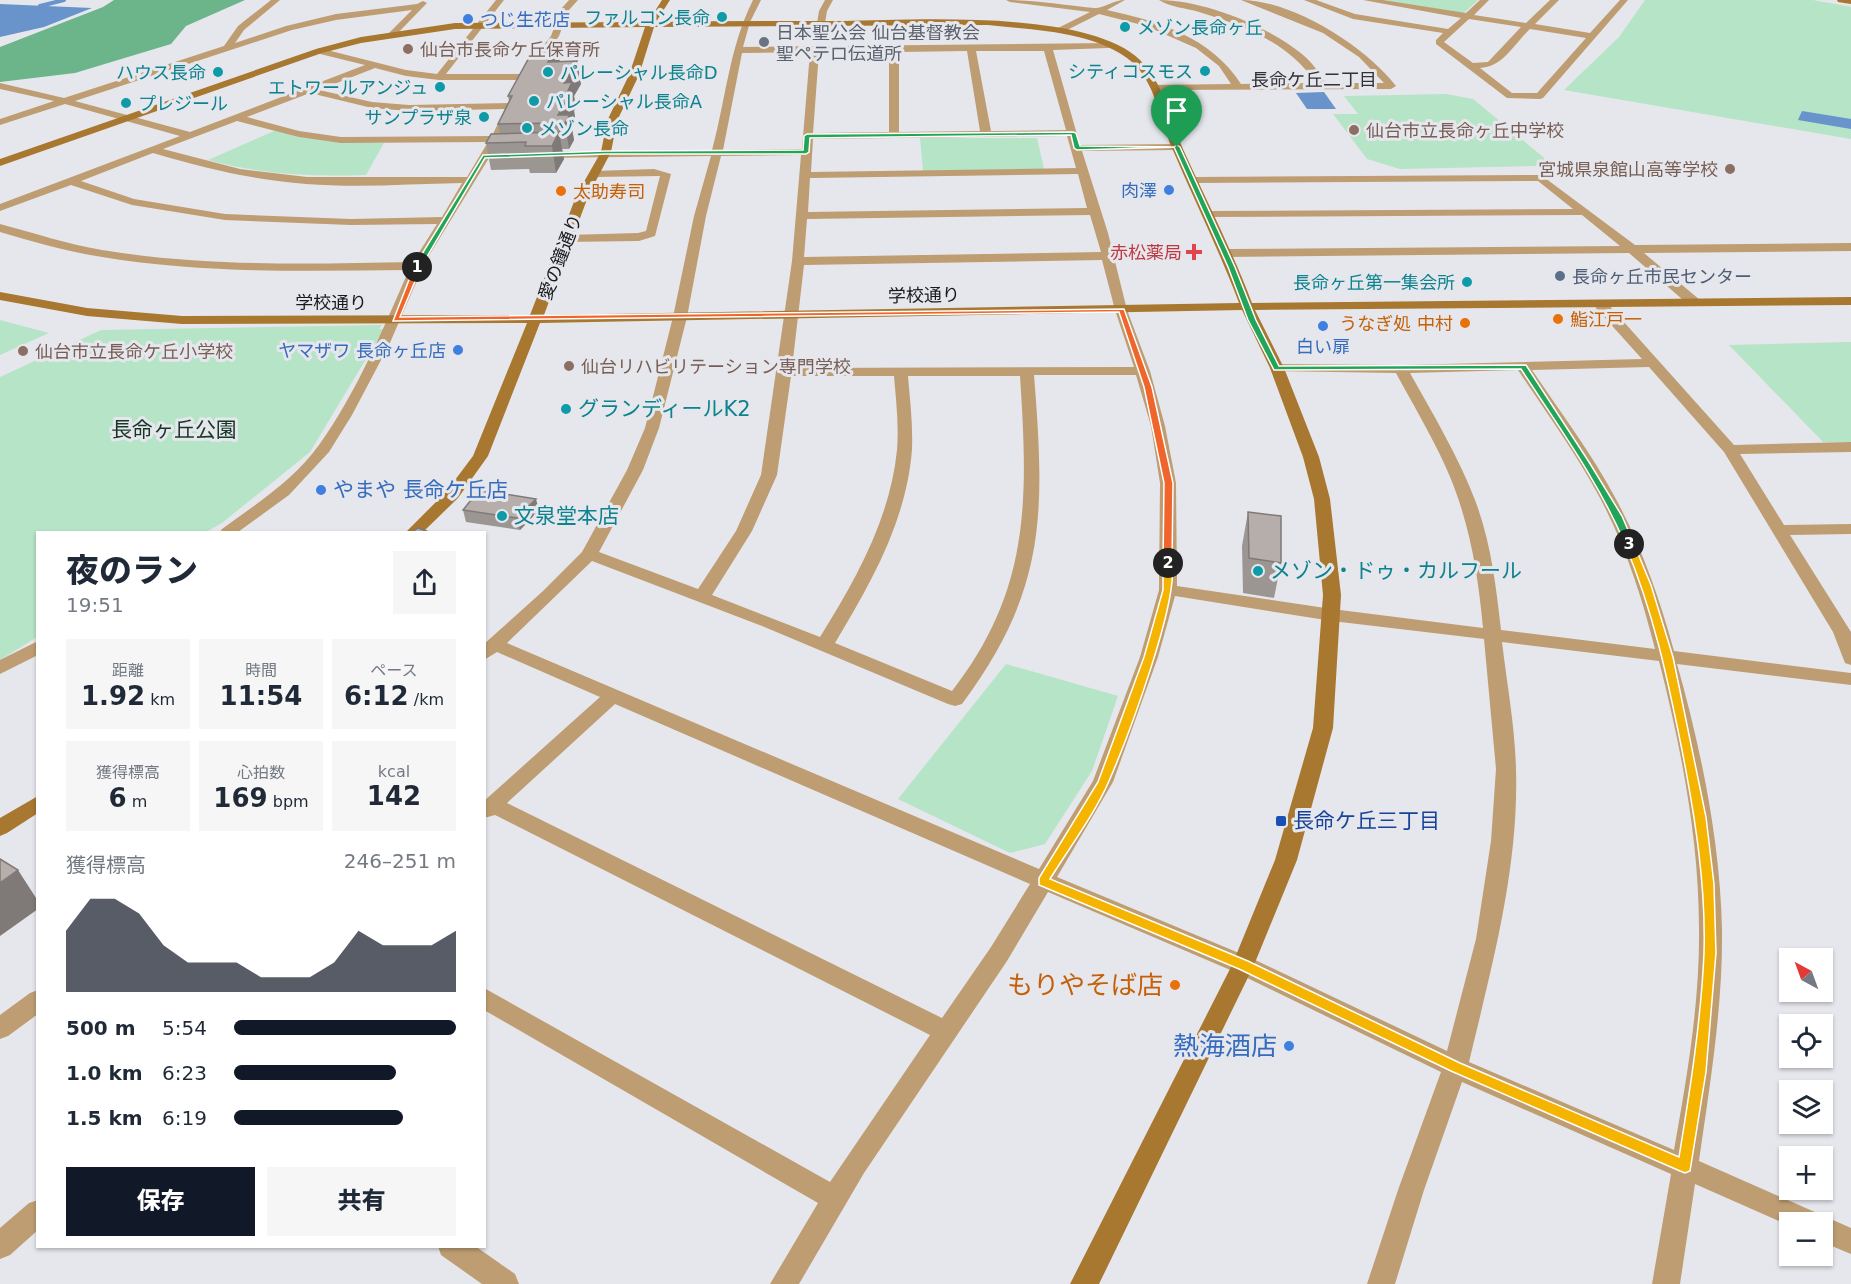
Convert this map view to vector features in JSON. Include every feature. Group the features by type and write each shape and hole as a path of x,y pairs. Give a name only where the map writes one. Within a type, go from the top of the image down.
{"street":[{"path":"228,46 241,28 276,0"},
{"path":"439,77 500,0"},
{"path":"229,531 283,492 324,449 345,415 395,320 418,266 469,180 489,156 519,92 560,26 565,9 574,0"},
{"name":"愛の鐘通り","path":"415,531 452,495 480,456 536,319 583,194 606,152 612,121 634,75 650,26 666,0"},
{"path":"757,0 745,25 732,72 717,153 699,216 680,317 652,428 635,470 589,554 491,649 614,695 1043,881 1244,965 1455,1067 1788,1212"},
{"path":"821,23 823,11 829,0"},
{"path":"1010,0 1098,12 1181,36 1220,61 1238,87"},
{"path":"1061,30 1121,0"},
{"path":"1163,0 1223,16 1269,37 1300,56 1323,86"},
{"path":"1155,87 1391,86 1368,59 1342,41 1292,16 1245,0"},
{"path":"1308,0 1353,16 1450,32"},
{"path":"1367,0 1592,36"},
{"path":"1485,0 1439,42 1510,96 1540,96 1624,0"},
{"path":"1471,66 1490,65 1499,58 1511,42 1555,0"},
{"path":"1842,0 1851,2"},
{"path":"336,17 346,3"},
{"path":"392,34 423,3"},
{"path":"0,122 228,46 336,17 423,3"},
{"path":"0,163 319,51 392,34 479,26 978,22 1061,30 1108,45 1136,60 1155,87 1177,147 1194,180 1247,307 1277,368 1311,457 1322,498 1332,615 1323,728 1286,860 1244,965 1084,1284"},
{"path":"739,50 1048,48 1108,45"},
{"path":"784,1284 855,1165 999,954 1103,782 1149,657 1168,590 1168,483 1158,426 1143,371 1122,310 1048,48"},
{"path":"894,49 894,136"},
{"path":"971,49 986,134"},
{"path":"702,597 744,531 769,475 785,372 798,261 815,50"},
{"path":"319,51 405,73 519,92"},
{"path":"0,207 312,91 375,65"},
{"path":"0,86 190,135"},
{"path":"312,91 372,105 409,108 519,92"},
{"path":"237,118 299,134 341,140 495,139"},
{"path":"807,136 986,134 1177,147"},
{"path":"154,150 228,171 281,178 330,182 469,180"},
{"path":"528,155 606,152 806,152"},
{"path":"805,175 1082,171"},
{"path":"567,239 639,237 651,233 666,174 654,172 594,174"},
{"path":"1194,180 1541,178 1695,303"},
{"path":"70,181 132,202 225,217 351,222 445,220"},
{"path":"801,216 1094,212"},
{"path":"1207,214 1584,212"},
{"path":"0,228 36,240 92,251 181,262 323,268 418,266"},
{"path":"1225,253 1851,247"},
{"path":"798,261 1107,256"},
{"name":"学校通り","path":"0,296 87,312 182,320 536,319 1247,307 1851,301"},
{"path":"1601,305 1650,363 1730,450 1780,530 1843,619 1842,632 1851,659"},
{"path":"1277,368 1401,369 1650,363"},
{"path":"1523,367 1617,516 1646,585 1668,657 1700,817 1708,884 1710,953 1699,1072 1666,1284"},
{"path":"1381,1284 1411,1190 1455,1067 1487,939 1502,841 1506,769 1486,570 1467,500 1441,443 1401,369"},
{"path":"785,372 1143,371"},
{"path":"824,646 875,555 894,503 904,451 902,372"},
{"path":"589,554 702,597 955,700 991,649 1012,598 1026,555 1032,501 1027,372"},
{"path":"1730,450 1851,447"},
{"path":"1780,530 1851,529"},
{"path":"1168,590 1332,615 1851,679"},
{"path":"0,668 36,648"},
{"path":"614,695 489,809 946,1031"},
{"path":"0,828 36,804"},
{"path":"486,999 835,1199"},
{"path":"0,1029 36,1002"},
{"path":"0,1246 36,1214"},
{"path":"1833,1233 1851,1241"},
{"path":"454,1248 505,1284"}],"green space":[{"path":"114,0 245,0 186,26 171,44 75,73 0,82 0,47 103,7"},
{"path":"1382,0 1478,0 1464,13"},
{"path":"1645,0 1813,0 1851,7 1851,139 1564,90 1619,37"},
{"path":"1446,94 1473,99 1548,161 1535,166 1400,169 1367,159 1333,114 1358,114 1344,96"},
{"path":"274,131 335,141 384,143 366,175 286,174 247,169 208,160"},
{"path":"920,138 1037,138 1044,169 923,171"},
{"path":"0,320 49,333 0,355"},
{"name":"長命ヶ丘公園","path":"382,325 379,329 384,329 310,452 222,523 208,531 36,531 36,638 0,660 0,377 101,330"},
{"path":"1851,342 1851,442 1823,442 1729,345"},
{"path":"1006,664 1118,696 1092,771 1045,844 1010,853 898,799"}],"water":[{"path":"0,4 92,8 44,27 0,37"},
{"path":"1324,92 1336,109 1307,109 1296,93"},
{"path":"1802,111 1851,119 1851,129 1798,120"}],"building":[{"path":"537,43 557,43 548,62 577,61 564,83 572,82 567,93 571,93 558,115 570,115 565,123 498,124 512,96 508,96"},
{"path":"559,132 552,146 525,146 526,142 486,143 491,134"},
{"path":"479,490 536,499 517,518 463,510"},
{"path":"1248,512 1281,516 1281,563 1249,558"},
{"path":"0,859 18,870 0,883"}],"waterway":[{"path":"40,6 64,0"}],"place":[{"name":"ファルコン長命","path":"722,17"},
{"name":"つじ生花店","path":"468,19"},
{"name":"メゾン長命ヶ丘","path":"1125,27"},
{"name":"日本聖公会 仙台基督教会 聖ペテロ伝道所","path":"764,42"},
{"name":"仙台市長命ケ丘保育所","path":"408,49"},
{"name":"シティコスモス","path":"1205,71"},
{"name":"ハウス長命","path":"218,72"},
{"name":"パレーシャル長命D","path":"548,72"},
{"name":"エトワールアンジュ","path":"440,87"},
{"name":"パレーシャル長命A","path":"534,101"},
{"name":"プレジール","path":"126,103"},
{"name":"サンプラザ泉","path":"484,117"},
{"name":"メゾン長命","path":"527,128"},
{"name":"仙台市立長命ヶ丘中学校","path":"1354,130"},
{"name":"宮城県泉館山高等学校","path":"1730,169"},
{"name":"肉澤","path":"1169,190"},
{"name":"太助寿司","path":"561,191"},
{"name":"赤松薬局","path":"1194,252"},
{"name":"長命ヶ丘市民センター","path":"1560,276"},
{"name":"長命ヶ丘第一集会所","path":"1467,282"},
{"name":"鮨江戸一","path":"1558,319"},
{"name":"うなぎ処 中村","path":"1465,323"},
{"name":"白い扉","path":"1323,326"},
{"name":"ヤマザワ 長命ヶ丘店","path":"458,350"},
{"name":"仙台市立長命ケ丘小学校","path":"23,351"},
{"name":"仙台リハビリテーション専門学校","path":"569,366"},
{"name":"グランディールK2","path":"566,409"},
{"name":"やまや 長命ケ丘店","path":"321,490"},
{"name":"文泉堂本店","path":"502,516"},
{"name":"メゾン・ドゥ・カルフール","path":"1258,571"},
{"name":"長命ケ丘三丁目","path":"1281,821"},
{"name":"もりやそば店","path":"1175,985"},
{"name":"熱海酒店","path":"1289,1046"}],"district":[{"name":"長命ケ丘二丁目","path":"1314,79"}],"route":[{"path":"1073,133 1077,148 1177,147 1232,267 1252,320 1277,368 1523,367 1617,516 1646,585 1668,657 1700,817 1708,884 1710,953 1699,1072 1685,1166 1455,1067 1244,965 1043,881 1103,782 1149,657 1168,590 1168,483 1158,426 1148,387 1122,310 395,320 419,262 483,156 606,152 806,152 807,136 1073,133"}]}
